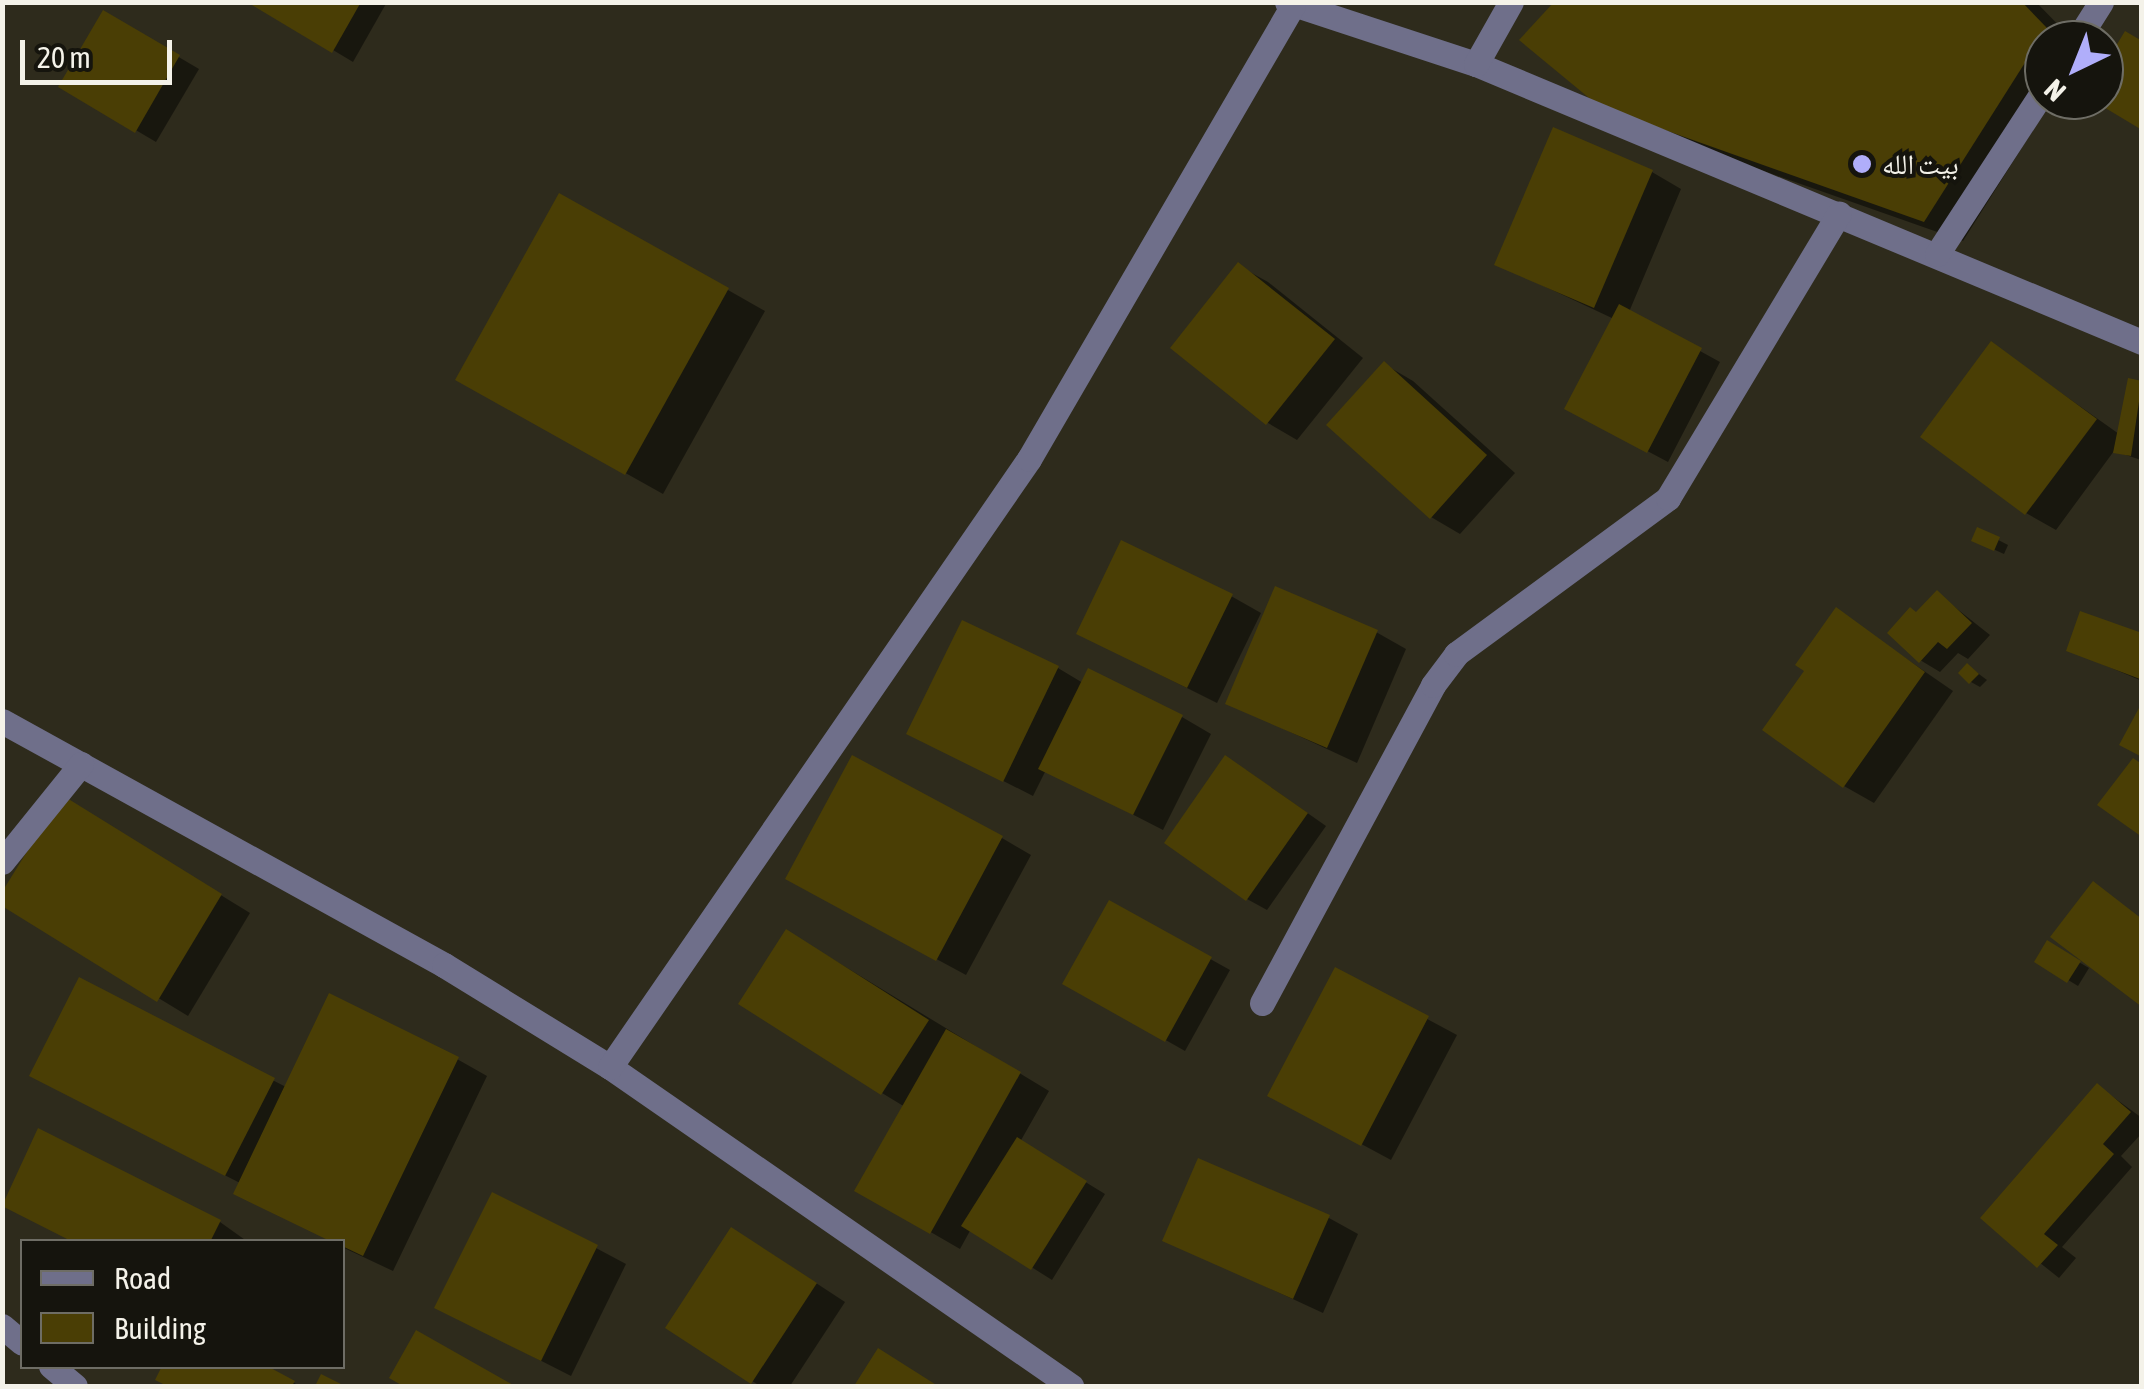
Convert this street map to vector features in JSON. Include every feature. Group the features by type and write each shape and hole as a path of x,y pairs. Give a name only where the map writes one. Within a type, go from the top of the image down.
{"street":[{"path":"1476,64 1511,2"},
{"path":"610,1067 1030,459 1290,4 1476,64 2142,342"},
{"path":"1936,254 2024,120"},
{"path":"1262,1003 1434,685 1456,654 1668,498 1840,213"},
{"path":"2,721 444,965 610,1067 1072,1386"},
{"path":"2,862 81,764"},
{"path":"55,1369 76,1386"}],"building":[{"path":"247,2 361,2 332,53"},
{"name":"بيت الله","path":"1554,2 2022,2 2039,20 2024,20 2024,64 1924,222 1600,107 1519,40"},
{"path":"103,10 180,55 135,133 58,87"},
{"path":"2124,33 2142,41 2142,130 2124,119"},
{"path":"1553,127 1653,170 1594,308 1494,265"},
{"path":"559,193 729,288 625,475 455,380"},
{"path":"1238,262 1335,339 1266,425 1170,348"},
{"path":"1619,304 1702,348 1647,453 1564,409"},
{"path":"1991,341 2097,419 2025,515 1920,437"},
{"path":"1384,361 1487,455 1430,519 1326,425"},
{"path":"2128,378 2142,381 2131,456 2113,453"},
{"path":"1977,527 2000,537 1994,551 1971,541"},
{"path":"1121,540 1233,594 1187,688 1076,634"},
{"path":"1275,586 1378,630 1327,748 1225,704"},
{"path":"1937,590 1972,623 1947,649 1938,642 1919,663 1887,633 1910,607 1916,612"},
{"path":"1836,607 1925,672 1843,788 1762,730 1804,671 1795,665"},
{"path":"2080,611 2142,633 2140,679 2066,651"},
{"path":"962,620 1059,666 1003,782 906,734"},
{"path":"1967,663 1979,674 1969,684 1958,673"},
{"path":"1088,668 1183,715 1133,815 1038,769"},
{"path":"2139,708 2142,709 2142,757 2119,745"},
{"path":"852,755 1003,836 936,961 785,879"},
{"path":"1225,755 1308,813 1246,901 1164,843"},
{"path":"2133,758 2142,764 2142,837 2097,805"},
{"path":"62,795 222,894 157,1002 2,906 2,892"},
{"path":"2093,881 2142,919 2142,1007 2050,937"},
{"path":"1109,900 1212,957 1165,1042 1062,984"},
{"path":"786,929 929,1020 881,1095 738,1004"},
{"path":"2047,940 2081,961 2067,983 2034,962"},
{"path":"1335,967 1429,1016 1361,1146 1267,1096"},
{"path":"79,977 275,1078 225,1176 29,1076"},
{"path":"329,993 459,1057 363,1256 345,1247 345,1239 326,1239 233,1194"},
{"path":"946,1029 1021,1072 930,1234 854,1191"},
{"path":"2097,1083 2131,1112 2103,1144 2114,1154 2044,1234 2058,1245 2037,1268 1980,1218"},
{"path":"38,1128 221,1220 212,1239 67,1239 2,1206"},
{"path":"1017,1137 1087,1181 1031,1270 961,1226"},
{"path":"1198,1158 1330,1215 1293,1299 1162,1241"},
{"path":"492,1192 598,1245 541,1361 434,1308"},
{"path":"731,1227 817,1283 751,1384 665,1328"},
{"path":"416,1330 515,1386 403,1386 389,1378"},
{"path":"878,1348 938,1386 854,1386"},
{"path":"160,1369 273,1369 295,1381 292,1386 167,1386 155,1380"},
{"path":"321,1374 345,1386 315,1386"}],"place":[{"name":"بيت الله","path":"1862,164"}]}
